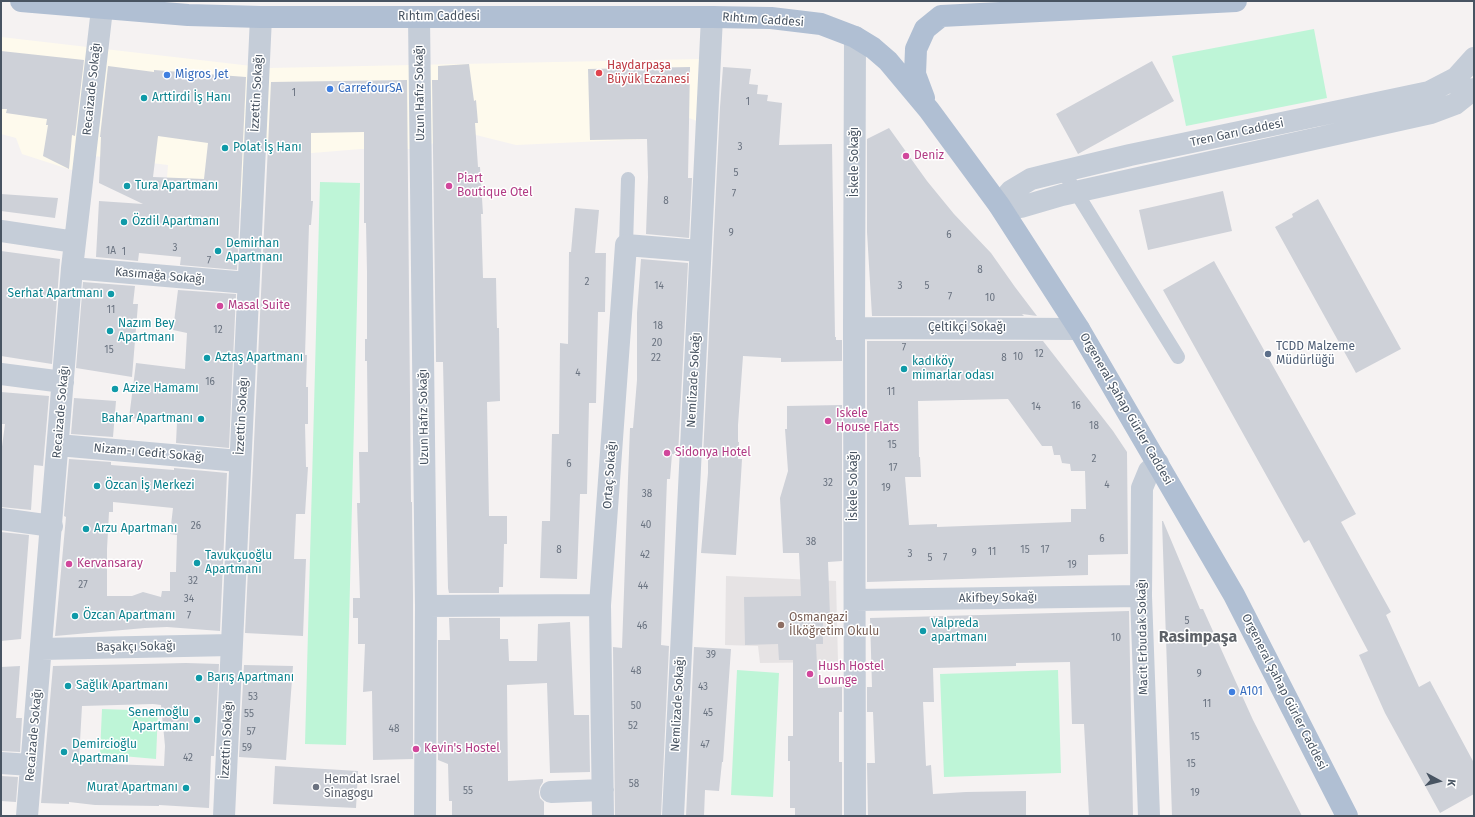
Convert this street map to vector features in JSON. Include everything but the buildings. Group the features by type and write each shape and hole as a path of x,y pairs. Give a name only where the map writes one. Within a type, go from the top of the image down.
{"main road":[{"name":"Rıhtım Caddesi","path":"21,1 102,9 188,15 261,17 771,18 821,24 856,37"},
{"path":"929,110 915,74 916,49 925,29 941,16 1236,1"},
{"name":"Orgeneral Şahap Gürler Caddesi","path":"856,37 873,48 888,61 929,110 999,205 1079,329 1234,595 1347,816"}],"street":[{"name":"Recaizade Sokağı","path":"27,816 64,382 72,268 102,9"},
{"name":"İzzettin Sokağı","path":"224,816 261,17"},
{"name":"Uzun Hafız Sokağı","path":"419,17 426,606 425,816"},
{"name":"Nemlizade Sokağı","path":"673,816 712,17"},
{"name":"İskele Sokağı","path":"855,816 854,328 856,37"},
{"name":"Tren Garı Caddesi","path":"999,205 1011,191 1031,179 1130,155 1429,92 1456,78 1474,58"},
{"path":"999,205 1021,207 1038,201 1076,192 1431,113 1455,104 1474,89"},
{"path":"1,231 75,242"},
{"path":"626,245 700,251"},
{"name":"Ortaç Sokağı","path":"603,816 600,605 626,245"},
{"name":"Kasımağa Sokağı","path":"72,268 248,283"},
{"name":"Çeltikçi Sokağı","path":"854,328 1079,329"},
{"path":"1,374 64,382"},
{"name":"Nizam-ı Cedit Sokağı","path":"58,445 240,462"},
{"name":"Macit Erbudak Sokağı","path":"1149,816 1141,596 1142,488 1149,471 1158,463"},
{"path":"1,519 52,526"},
{"name":"Akifbey Sokağı","path":"855,600 1141,596"},
{"path":"426,606 600,605"},
{"name":"Başakçı Sokağı","path":"41,649 231,645"},
{"path":"1,763 31,765"},
{"path":"552,792 603,790"}],"lane":[{"path":"1062,171 1178,357"},
{"path":"626,245 628,179"}],"shaded area":[{"path":"1,37 269,68 699,59 697,121 689,118 647,139 516,145 472,134 409,149 361,149 312,153 264,153 262,210 165,203 168,165 94,156 87,175 22,154 16,138 1,134"},
{"name":"Osmangazi İlköğretim Okulu","path":"726,576 836,581 838,662 760,663 758,646 725,645"}],"green space":[{"path":"1314,29 1327,98 1186,126 1172,56"},
{"path":"320,182 360,183 346,745 305,744"},
{"path":"737,670 779,673 773,797 731,795"},
{"path":"1058,670 1061,773 944,777 940,674"},
{"path":"102,709 158,711 156,759 100,754"}],"place":[{"name":"Haydarpaşa Büyük Eczanesi","path":"599,73"},
{"name":"Migros Jet","path":"167,75"},
{"name":"CarrefourSA","path":"330,89"},
{"name":"Arttirdi İş Hanı","path":"144,98"},
{"name":"Polat İş Hanı","path":"225,148"},
{"name":"Deniz","path":"906,156"},
{"name":"Tura Apartmanı","path":"127,186"},
{"name":"Piart Boutique Otel","path":"449,186"},
{"name":"Özdil Apartmanı","path":"124,222"},
{"name":"Demirhan Apartmanı","path":"218,251"},
{"name":"Serhat Apartmanı","path":"111,294"},
{"name":"Masal Suite","path":"220,306"},
{"name":"Nazım Bey Apartmanı","path":"110,331"},
{"name":"TCDD Malzeme Müdürlüğü","path":"1268,354"},
{"name":"Aztaş Apartmanı","path":"207,358"},
{"name":"kadıköy mimarlar odası","path":"904,369"},
{"name":"Azize Hamamı","path":"115,389"},
{"name":"Bahar Apartmanı","path":"201,419"},
{"name":"Iskele House Flats","path":"828,421"},
{"name":"Sidonya Hotel","path":"667,453"},
{"name":"Özcan İş Merkezi","path":"97,486"},
{"name":"Arzu Apartmanı","path":"86,529"},
{"name":"Tavukçuoğlu Apartmanı","path":"197,563"},
{"name":"Kervansaray","path":"69,564"},
{"name":"Özcan Apartmanı","path":"75,616"},
{"name":"Osmangazi İlköğretim Okulu","path":"781,625"},
{"name":"Valpreda apartmanı","path":"923,631"},
{"name":"Hush Hostel Lounge","path":"810,674"},
{"name":"Barış Apartmanı","path":"199,678"},
{"name":"Sağlık Apartmanı","path":"68,686"},
{"name":"A101","path":"1232,692"},
{"name":"Senemoğlu Apartmanı","path":"197,720"},
{"name":"Kevin's Hostel","path":"416,749"},
{"name":"Demircioğlu Apartmanı","path":"64,752"},
{"name":"Hemdat Israel Sinagogu","path":"316,787"},
{"name":"Murat Apartmanı","path":"186,788"}],"district":[{"name":"Rasimpaşa","path":"1198,638"}]}
